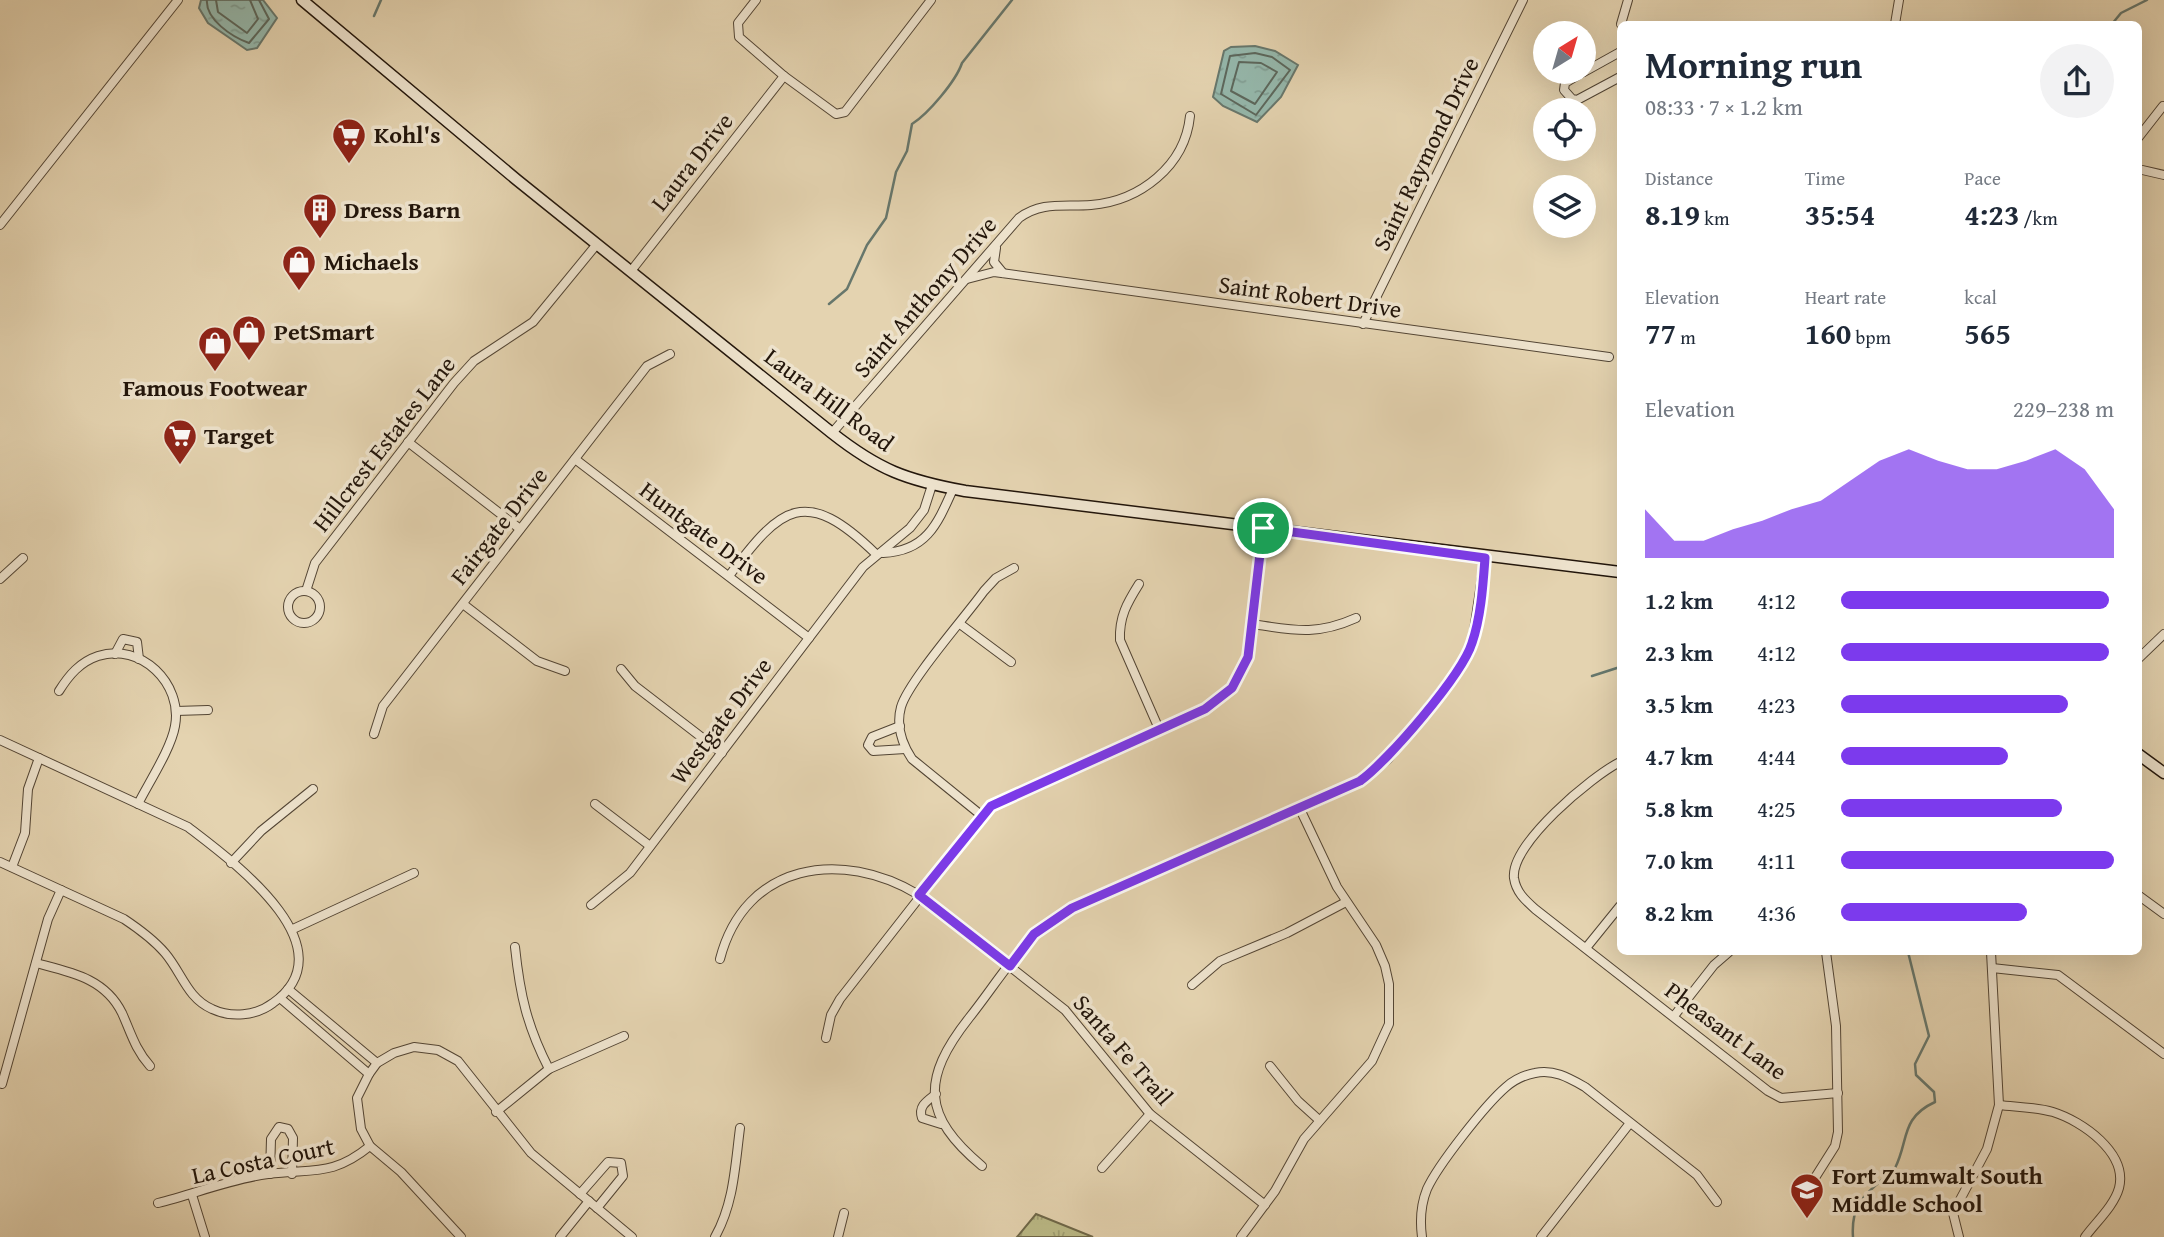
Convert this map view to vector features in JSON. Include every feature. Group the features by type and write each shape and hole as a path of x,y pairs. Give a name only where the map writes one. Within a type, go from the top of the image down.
{"main road":[{"name":"Laura Hill Road","path":"302,0 597,244 863,458 884,469 953,489 1485,558 1617,572"},
{"path":"2142,757 2164,774"}],"street":[{"path":"0,225 178,0"},
{"path":"756,0 738,23 739,37 831,112 845,112 931,0"},
{"name":"Saint Raymond Drive","path":"1363,324 1523,0"},
{"path":"1622,21 1628,0"},
{"path":"1896,21 1899,0"},
{"path":"1596,65 1617,53"},
{"name":"Laura Drive","path":"631,271 784,76"},
{"path":"1565,84 1564,90 1572,99 1577,100 1617,79"},
{"path":"2142,133 2163,106"},
{"name":"Saint Anthony Drive","path":"832,433 1018,218 1039,206 1107,202 1143,187 1172,163 1183,147 1190,116"},
{"path":"2142,170 2164,175"},
{"path":"997,243 994,262 1006,274"},
{"name":"Hillcrest Estates Lane","path":"306,591 314,563 470,366 533,322 597,244"},
{"name":"Saint Robert Drive","path":"967,279 979,274 1006,274 1609,356"},
{"name":"Fairgate Drive","path":"374,734 383,706 520,529 647,366 670,354"},
{"path":"408,442 520,529"},
{"name":"Huntgate Drive","path":"575,460 809,638"},
{"name":"Westgate Drive","path":"591,905 621,884 876,554 899,540 911,528 924,510 932,485"},
{"path":"729,576 761,533 782,517 794,514 832,517 876,554 906,552 921,542 940,518 953,489"},
{"path":"826,1038 831,1015 840,999 981,815 1014,793 1205,709 1232,688 1248,657 1263,528"},
{"path":"0,579 23,558"},
{"path":"982,1166 962,1149 941,1124 936,1094 937,1071 943,1054 1034,934 1072,908 1300,809 1375,771 1388,759 1459,668 1472,644 1485,558"},
{"path":"981,815 926,773 905,749 900,726 902,705 908,691 996,578 1014,568"},
{"path":"1139,584 1123,610 1119,625 1120,640 1158,729"},
{"path":"463,604 537,661 565,671"},
{"path":"1252,624 1309,632 1337,626 1356,618"},
{"path":"960,624 1011,662"},
{"path":"2142,655 2164,634"},
{"path":"115,653 123,639 131,639 140,648 139,659"},
{"path":"59,691 72,672 86,661 115,653 139,659 165,678 174,698 176,711 171,738 138,804"},
{"path":"621,669 635,686 722,753"},
{"path":"176,711 208,710"},
{"path":"900,726 872,737 868,745 873,751 905,749"},
{"path":"0,740 188,827 279,909 293,929 299,956 296,973 280,999 253,1013 215,1011 191,993 170,960 141,930 0,862"},
{"path":"12,867 24,834 28,789 39,758"},
{"name":"Pheasant Lane","path":"1617,764 1566,802 1519,857 1514,877 1520,894 1535,909 1768,1091 1781,1098 1838,1093"},
{"path":"231,863 261,831 313,789"},
{"path":"595,804 650,846"},
{"path":"1241,1237 1265,1205 1304,1139 1372,1061 1389,1024 1389,984 1385,966 1376,945 1346,902 1300,809"},
{"name":"Santa Fe Trail","path":"720,959 728,929 737,915 769,887 800,873 817,869 857,870 897,882 919,895 1065,1010 1150,1114 1265,1205"},
{"path":"293,929 414,873"},
{"path":"2,1084 36,963 61,890"},
{"path":"2142,898 2164,914"},
{"path":"1192,985 1220,961 1287,933 1346,902"},
{"path":"1586,948 1617,910"},
{"path":"515,947 521,1002 531,1034 549,1069"},
{"path":"1674,1016 1714,965 1726,955"},
{"path":"1811,1184 1835,1146 1838,1093 1836,1026 1826,955"},
{"path":"1959,1237 1953,1213 1987,1149 1999,1105 1991,955"},
{"path":"36,963 82,975 100,986 116,1002 136,1050 150,1066"},
{"path":"1992,968 2058,975 2164,1054"},
{"path":"288,989 377,1063"},
{"path":"280,999 369,1074"},
{"path":"496,1112 549,1069 624,1036"},
{"path":"461,1237 401,1172 370,1146 361,1129 357,1098 369,1074 377,1063 414,1047 439,1050 458,1061 531,1153 632,1237"},
{"path":"1270,1066 1298,1101 1319,1120"},
{"path":"1422,1237 1422,1208 1426,1190 1493,1100 1513,1081 1536,1073 1551,1072 1568,1077 1697,1175 1708,1186 1717,1202"},
{"path":"936,1094 922,1106 920,1112 922,1118 941,1124"},
{"path":"1999,1105 2052,1112 2088,1131 2109,1150 2120,1174 2119,1187 2114,1199 2085,1237"},
{"path":"1102,1168 1150,1114"},
{"path":"1541,1237 1630,1123"},
{"path":"270,1174 271,1139 279,1127 288,1129 293,1138 292,1174"},
{"path":"715,1237 728,1209 740,1128"},
{"name":"La Costa Court","path":"158,1203 270,1174 292,1174 350,1162 370,1146"},
{"path":"580,1194 608,1162 621,1163 623,1176 597,1208"},
{"path":"192,1195 205,1237"},
{"path":"560,1237 589,1201"},
{"path":"838,1237 844,1213"}],"green space":[{"path":"1036,1214 1093,1237 1017,1237"}],"water":[{"path":"201,0 263,0 277,18 257,48 247,50 208,23 199,8"},
{"path":"1255,46 1275,51 1298,65 1281,97 1257,122 1223,106 1213,97 1224,51 1231,47"}],"waterway":[{"path":"374,16 381,0"},
{"path":"829,304 847,289 867,245 886,218 896,172 907,151 912,124 941,96 962,63 1012,0"},
{"path":"2114,21 2121,13 2147,0"},
{"path":"1592,676 1617,668"},
{"path":"1853,1237 1854,1218 1859,1204 1894,1170 1911,1123 1916,1115 1935,1102 1934,1092 1916,1075 1915,1064 1929,1036 1909,955"}],"place":[{"name":"Kohl's","path":"349,165"},
{"name":"Dress Barn","path":"320,240"},
{"name":"Michaels","path":"299,292"},
{"name":"PetSmart","path":"249,362"},
{"name":"Famous Footwear","path":"215,373"},
{"name":"Target","path":"180,466"},
{"name":"Fort Zumwalt South Middle School","path":"1807,1220"}],"route":[{"path":"1263,528 1485,558 1477,620 1472,644 1466,656 1388,759 1375,771 1360,781 1300,809 1072,908 1034,934 1010,966 919,895 981,815 1000,800 1205,709 1232,688 1248,657 1263,528"}]}
